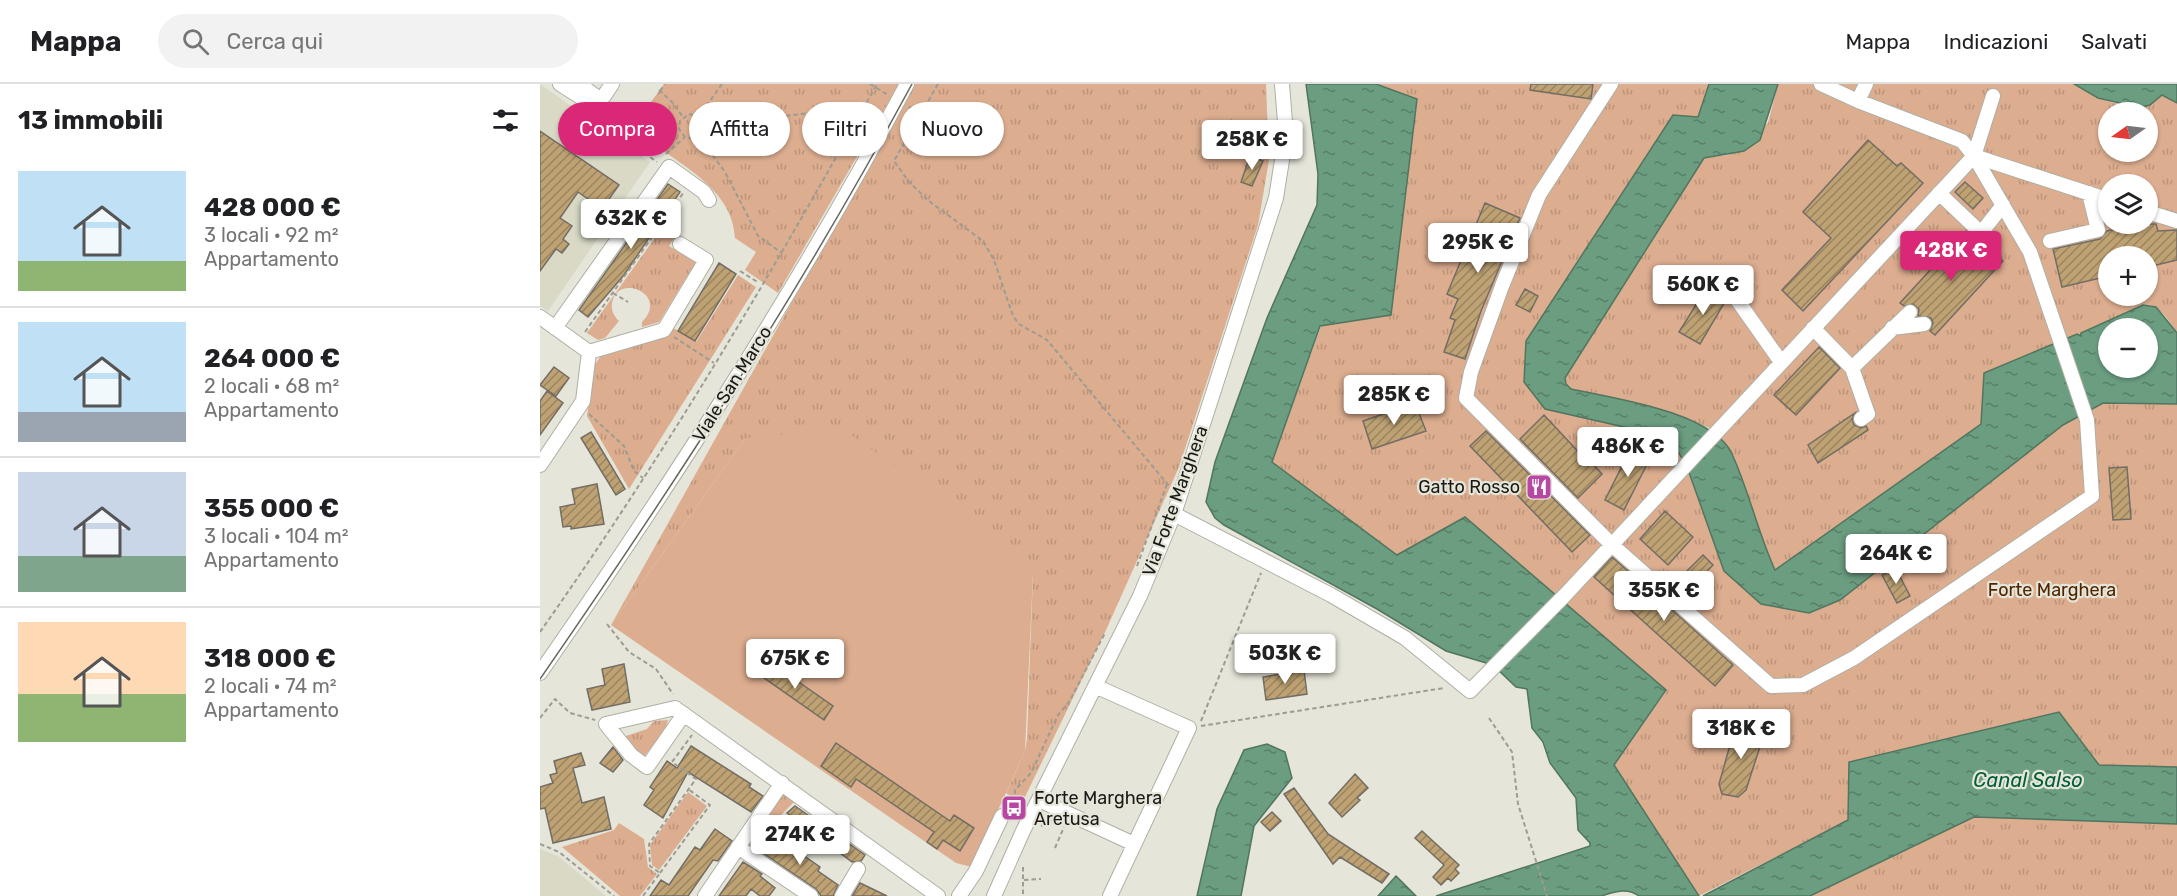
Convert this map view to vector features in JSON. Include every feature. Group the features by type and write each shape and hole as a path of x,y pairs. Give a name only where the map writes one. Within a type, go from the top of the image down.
{"street":[{"path":"560,84 581,99 604,96 612,84"},
{"path":"579,84 598,98"},
{"name":"Viale San Marco","path":"540,673 664,492 731,387 804,266 907,84"},
{"name":"Via Forte Marghera","path":"994,896 1140,596 1174,514 1276,198 1286,135 1282,84"},
{"path":"1611,84 1539,195 1502,286 1472,372 1466,399 1612,545 1771,686 1803,685 1854,658 2092,496 2086,420 2055,333 2030,252 1974,156 1962,141 1858,101 1821,84"},
{"path":"1858,101 1866,84"},
{"path":"1174,514 1405,638 1470,691 1566,594 1974,156 1993,96"},
{"path":"1974,156 2098,196"},
{"path":"555,328 662,166 669,167 704,192 709,200"},
{"path":"2050,241 2098,230 2089,193"},
{"path":"1939,194 1991,250"},
{"path":"1980,236 2002,205"},
{"path":"2158,215 2177,221"},
{"path":"589,352 664,330 706,260 678,239"},
{"path":"1722,291 1726,284 1781,362"},
{"path":"1852,368 1910,312"},
{"path":"540,317 589,352"},
{"path":"1892,328 1923,324"},
{"path":"1813,328 1852,368 1868,414 1861,419"},
{"path":"540,465 583,400 589,352"},
{"path":"1095,686 1189,728 1110,896"},
{"path":"680,711 647,767 631,755 606,724 680,711 939,896"},
{"path":"705,896 782,783"},
{"path":"1039,800 1134,844"},
{"path":"959,896 1009,814"},
{"path":"738,847 811,896"},
{"path":"842,896 858,869"}],"path":[{"path":"665,84 660,90 683,118"},
{"path":"709,102 722,84"},
{"path":"870,84 895,99"},
{"path":"867,102 877,84"},
{"path":"928,102 938,84"},
{"path":"689,115 683,118 680,129 685,137 689,138"},
{"path":"648,156 662,166 685,137"},
{"path":"900,152 894,162 909,182 929,201 983,241 994,260 1013,316 1019,324 1047,340 1170,487"},
{"path":"714,156 721,165 758,236 782,253"},
{"path":"540,632 643,478 715,363 782,253 837,156"},
{"path":"577,343 690,182"},
{"path":"661,224 678,239"},
{"path":"740,271 759,283"},
{"path":"613,293 628,302"},
{"path":"664,330 715,363"},
{"path":"580,406 624,446 634,471 643,478"},
{"path":"1136,568 1167,484"},
{"path":"1266,562 1199,726 1463,685"},
{"path":"607,624 629,652 656,669 665,679 680,701 680,711"},
{"path":"1009,814 1015,790 1031,772 1058,715 1069,702 1108,628"},
{"path":"540,718 555,699 570,713 606,724"},
{"path":"1489,718 1512,752 1518,804 1547,896"},
{"path":"660,873 650,866 649,844 696,779 672,762 692,735 705,729"},
{"path":"643,896 710,806 687,789"},
{"path":"1038,832 1045,823 1057,823 1073,831"},
{"path":"1055,848 1064,827"},
{"path":"540,844 559,852 614,896"},
{"path":"1023,864 1023,896"},
{"path":"1023,880 1041,879"}],"shaded area":[{"path":"540,84 565,102 558,102 558,156 642,156 650,162 548,311 540,306"},
{"path":"540,849 558,856 606,896 540,896"}],"green space":[{"path":"664,84 899,84 888,103 802,102 802,156 857,156 778,293 745,270 756,252 735,238 726,206 716,193 671,156 677,156 677,102 651,102"},
{"path":"914,84 1266,84 1269,160 1258,225 1179,467 1106,630 1022,803 1006,793 1025,751 1027,739 1033,573 746,438 611,625 874,156 888,156 888,130 900,109 900,156 1004,156 1004,102 904,102"},
{"name":"Forte Marghera","path":"1376,84 1709,84 1698,117 1545,409 1668,437 1686,464 1724,571 1840,600 2063,425 2103,403 2177,404 2177,767 2099,765 2059,712 1849,762 1848,820 1699,896 1614,765 1666,691 1397,555 1272,462 1321,326 1417,99"},
{"path":"1778,84 2074,84 2113,102 2098,102 2098,162 2158,162 2158,102 2148,102 2162,95 2177,103 2177,333 2159,310 2152,306 2158,306 2158,246 2098,246 2098,306 2141,306 2117,318 2098,318 2098,328 2081,336 2077,334 1984,373 1981,424 1775,570 1710,428 1638,404 1571,389 1566,385 1565,378 1704,158 1728,155 1768,123"},
{"path":"662,228 675,237 669,246 696,262 659,322 642,327 642,322 649,312 650,303 639,290 623,289 616,294 612,303 613,313 619,321 605,338 598,340 587,333"},
{"path":"738,275 756,287 629,489 587,416 593,367 605,350 670,326 696,342"},
{"path":"843,429 1022,557 1033,573 1025,751 972,867 956,863 611,625 746,438"},
{"path":"668,720 665,730 643,758 623,737 647,729 654,721"},
{"path":"784,788 798,798 770,826 774,831 758,855 743,845"},
{"path":"688,792 707,806 659,870 652,865 650,845"},
{"path":"1973,817 2177,824 2177,896 1810,896"},
{"path":"619,823 644,839 648,867 657,874 640,896 620,896 562,847 614,830"}],"water":[{"path":"1306,84 1376,84 1417,99 1391,315 1320,326 1272,462 1397,555 1465,517 1666,690 1614,765 1699,896 1639,896 1625,891 1601,896 1436,896 1590,846 1578,830 1576,798 1550,763 1543,742 1532,728 1527,689 1516,687 1493,665 1446,651 1377,609 1224,525 1215,518 1206,502 1215,462 1267,318 1317,205 1318,174"},
{"path":"1709,84 1778,84 1760,140 1744,151 1704,158 1565,378 1566,384 1571,389 1635,402 1684,417 1705,427 1721,440 1732,454 1738,468 1775,570 1981,424 1984,373 2077,334 2081,336 2081,333 2098,325 2098,378 2158,378 2158,318 2114,318 2141,306 2156,307 2177,333 2177,404 2103,403 2063,425 1840,600 1809,613 1761,604 1724,571 1686,464 1668,437 1545,409 1524,382 1526,341 1673,115 1698,117"},
{"path":"2074,84 2177,84 2177,103 2162,95 2154,102 2116,102 2098,98"},
{"name":"Canal Salso","path":"2059,712 2099,765 2177,767 2177,824 1974,817 1810,896 1703,896 1848,820 1849,762"},
{"path":"1267,744 1285,752 1292,778 1254,826 1241,896 1197,896 1217,809 1244,750"},
{"path":"1396,876 1416,896 1378,896"}],"building":[{"path":"1531,84 1593,84 1591,99 1530,90"},
{"path":"540,131 558,143 558,156 577,156 619,185 602,209 578,192 560,218 572,226 563,239 569,244 562,253 556,249 540,271"},
{"path":"1868,140 1897,166 1901,163 1923,183 1803,311 1782,290 1831,238 1803,212"},
{"path":"1250,156 1263,161 1252,186 1241,182"},
{"path":"1965,182 1983,198 1973,209 1955,192"},
{"path":"668,184 680,192 624,275 588,317 579,310"},
{"path":"1485,203 1520,218 1481,311 1465,359 1444,352 1455,320 1450,318 1458,299 1447,294"},
{"path":"2177,230 2177,260 2158,265 2158,246 2098,246 2098,279 2062,287 2053,249 2100,239 2104,234 2158,234 2158,231"},
{"path":"1966,231 1971,236 1974,246 1979,248 1986,257 1992,259 1997,256 2003,261 1935,335 1930,331 1933,323 1931,318 1918,316 1919,309 1913,304 1904,306 1900,303"},
{"path":"719,263 736,274 695,341 678,331"},
{"path":"1709,284 1714,287 1713,292 1717,298 1726,300 1700,344 1679,332"},
{"path":"1525,289 1538,296 1530,312 1516,305"},
{"path":"1819,347 1840,368 1796,415 1774,395"},
{"path":"554,367 569,378 556,396 540,385"},
{"path":"547,391 563,403 540,435 540,401"},
{"path":"1415,403 1426,431 1372,449 1363,421"},
{"path":"1855,413 1852,419 1854,425 1861,428 1866,426 1868,430 1818,463 1808,445"},
{"path":"1544,415 1602,474 1578,498 1520,439"},
{"path":"1486,431 1590,535 1572,552 1470,446"},
{"path":"591,432 625,489 616,495 581,438"},
{"path":"1632,446 1651,456 1624,510 1605,500"},
{"path":"2127,467 2131,519 2113,520 2109,468"},
{"path":"597,484 604,524 571,529 571,526 563,527 560,507 575,504 572,489"},
{"path":"1665,511 1693,537 1668,565 1640,539"},
{"path":"1703,555 1713,565 1689,589 1679,579"},
{"path":"1612,557 1647,588 1645,590 1657,602 1660,599 1733,665 1715,686 1594,577"},
{"path":"1895,567 1910,596 1897,603 1882,575"},
{"path":"767,660 833,706 824,720 757,673"},
{"path":"624,664 630,702 592,710 587,689 605,685 602,669"},
{"path":"1304,670 1307,694 1266,700 1263,677"},
{"path":"1736,724 1765,731 1746,790 1738,797 1722,794 1719,784"},
{"path":"836,743 950,821 954,815 974,828 960,851 943,840 937,849 927,842 934,832 856,779 851,787 821,766"},
{"path":"691,746 751,784 749,787 763,796 751,812 688,772 663,818 644,805 654,790 650,787 667,761 677,768"},
{"path":"613,747 623,760 613,772 600,763"},
{"path":"581,753 585,765 573,768 582,803 604,797 611,829 553,843 545,808 540,809 540,787 553,783 550,775 557,773 554,761"},
{"path":"1355,774 1368,788 1357,798 1360,800 1342,817 1329,803"},
{"path":"1294,788 1328,834 1389,874 1382,883 1340,857 1333,864 1284,794"},
{"path":"795,806 865,855 861,861 852,862 787,813"},
{"path":"1272,812 1281,821 1270,831 1261,822"},
{"path":"715,829 732,841 718,861 713,860 688,896 650,896 661,880 669,885 695,847 700,850"},
{"path":"1422,831 1459,865 1455,869 1459,873 1451,881 1448,878 1441,885 1433,877 1444,865 1415,838"},
{"path":"774,835 820,867 818,871 838,885 833,896 821,896 816,889 763,853"},
{"path":"743,862 762,874 760,876 775,888 769,896 760,896 751,889 746,896 719,896"},
{"path":"860,883 887,896 852,896"}],"tram line":[{"path":"540,679 687,461 781,312 870,161 912,84"}],"place":[{"name":"Gatto Rosso","path":"1539,487"},
{"name":"Forte Marghera Aretusa","path":"1014,808"}]}
